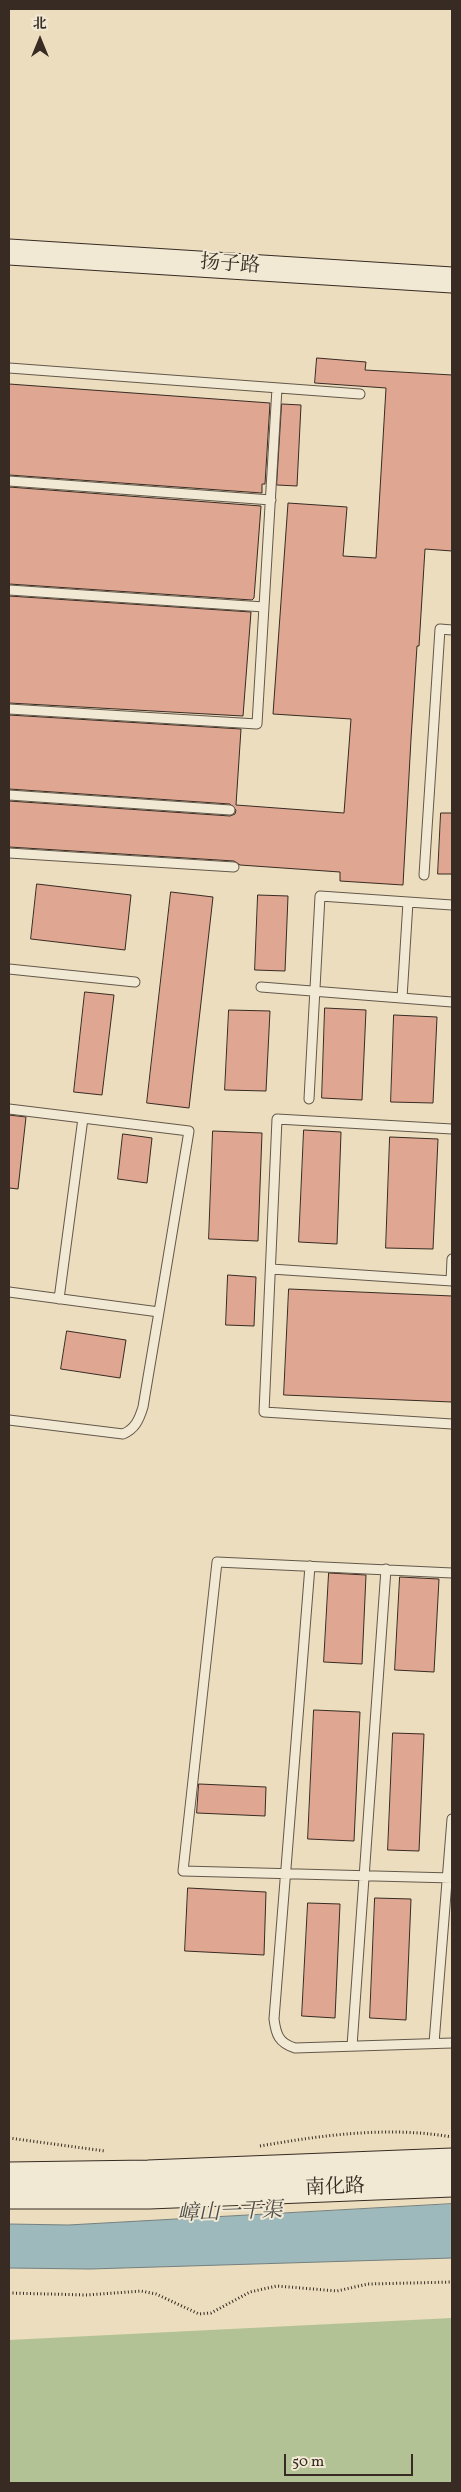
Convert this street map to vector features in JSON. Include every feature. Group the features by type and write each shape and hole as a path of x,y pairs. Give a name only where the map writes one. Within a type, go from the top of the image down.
{"main road":[{"name":"扬子路","path":"9,252 452,280"},
{"name":"南化路","path":"9,2175 148,2173 452,2161"},
{"name":"南化路","path":"9,2196 149,2196 452,2184"}],"lane":[{"path":"9,368 360,394"},
{"path":"9,709 258,724 277,388"},
{"path":"9,481 270,500"},
{"path":"9,590 264,607"},
{"path":"424,875 440,629 452,630"},
{"path":"9,795 230,810"},
{"path":"9,853 234,867"},
{"path":"308,1099 320,896 452,904"},
{"path":"402,998 408,902"},
{"path":"9,969 135,982"},
{"path":"262,987 452,1002"},
{"path":"9,1109 189,1131 143,1407 139,1419 131,1430 123,1434 9,1420"},
{"path":"59,1299 83,1118"},
{"path":"452,1129 278,1119 264,1412 452,1424"},
{"path":"271,1270 452,1281 452,1259"},
{"path":"9,1292 159,1312"},
{"path":"450,1878 183,1871 217,1562 452,1573"},
{"path":"310,1566 274,2019 279,2039 286,2045 295,2048 452,2043"},
{"path":"352,2046 386,1570"},
{"path":"434,2043 450,1878 452,1819"}],"path":[{"path":"254,2147 320,2135 372,2132 415,2132 452,2137"},
{"path":"9,2138 106,2152"},
{"path":"9,2293 87,2295 142,2291 171,2301 184,2308 205,2314 220,2310 250,2292 276,2286 337,2291 368,2284 452,2282"}],"green space":[{"path":"452,2318 452,2483 9,2483 9,2340"}],"water":[{"path":"452,2204 452,2258 90,2269 9,2268 9,2224 68,2225"}],"building":[{"path":"317,358 366,362 365,370 452,375 452,551 425,549 419,646 417,646 403,885 340,881 340,872 240,865 234,861 9,847 9,801 230,816 235,814 236,810 230,804 9,789 9,715 241,729 236,805 344,813 351,719 273,714 288,503 347,507 343,556 376,558 386,388 315,383"},
{"path":"9,384 270,403 265,484 262,484 262,493 9,475"},
{"path":"282,404 301,405 297,486 277,485"},
{"path":"9,487 261,506 254,598 252,600 9,584"},
{"path":"9,596 251,612 243,716 9,703"},
{"path":"441,813 452,813 452,874 438,874"},
{"path":"37,884 131,895 125,950 31,939"},
{"path":"171,892 213,897 189,1108 147,1103"},
{"path":"258,895 288,896 285,971 255,970"},
{"path":"85,992 114,995 102,1095 74,1092"},
{"path":"325,1008 366,1010 362,1100 322,1098"},
{"path":"229,1010 270,1011 266,1091 225,1090"},
{"path":"394,1015 437,1017 433,1103 391,1102"},
{"path":"9,1115 26,1117 18,1189 9,1188"},
{"path":"304,1130 341,1132 337,1244 299,1242"},
{"path":"213,1131 262,1133 258,1241 209,1239"},
{"path":"123,1134 152,1138 147,1183 118,1179"},
{"path":"390,1137 438,1139 433,1249 386,1248"},
{"path":"228,1275 256,1277 254,1326 226,1325"},
{"path":"289,1289 452,1296 452,1402 284,1395"},
{"path":"67,1331 126,1340 120,1378 61,1369"},
{"path":"329,1573 366,1575 362,1664 324,1662"},
{"path":"400,1577 439,1579 434,1672 395,1670"},
{"path":"314,1710 360,1712 354,1841 308,1839"},
{"path":"393,1733 424,1734 419,1851 388,1850"},
{"path":"199,1784 266,1787 265,1816 197,1813"},
{"path":"188,1888 266,1892 264,1955 185,1951"},
{"path":"375,1898 411,1899 406,2020 370,2018"},
{"path":"308,1903 340,1904 335,2018 302,2016"}],"water label":[{"name":"嶂山一干渠","path":"230,2214"}]}
